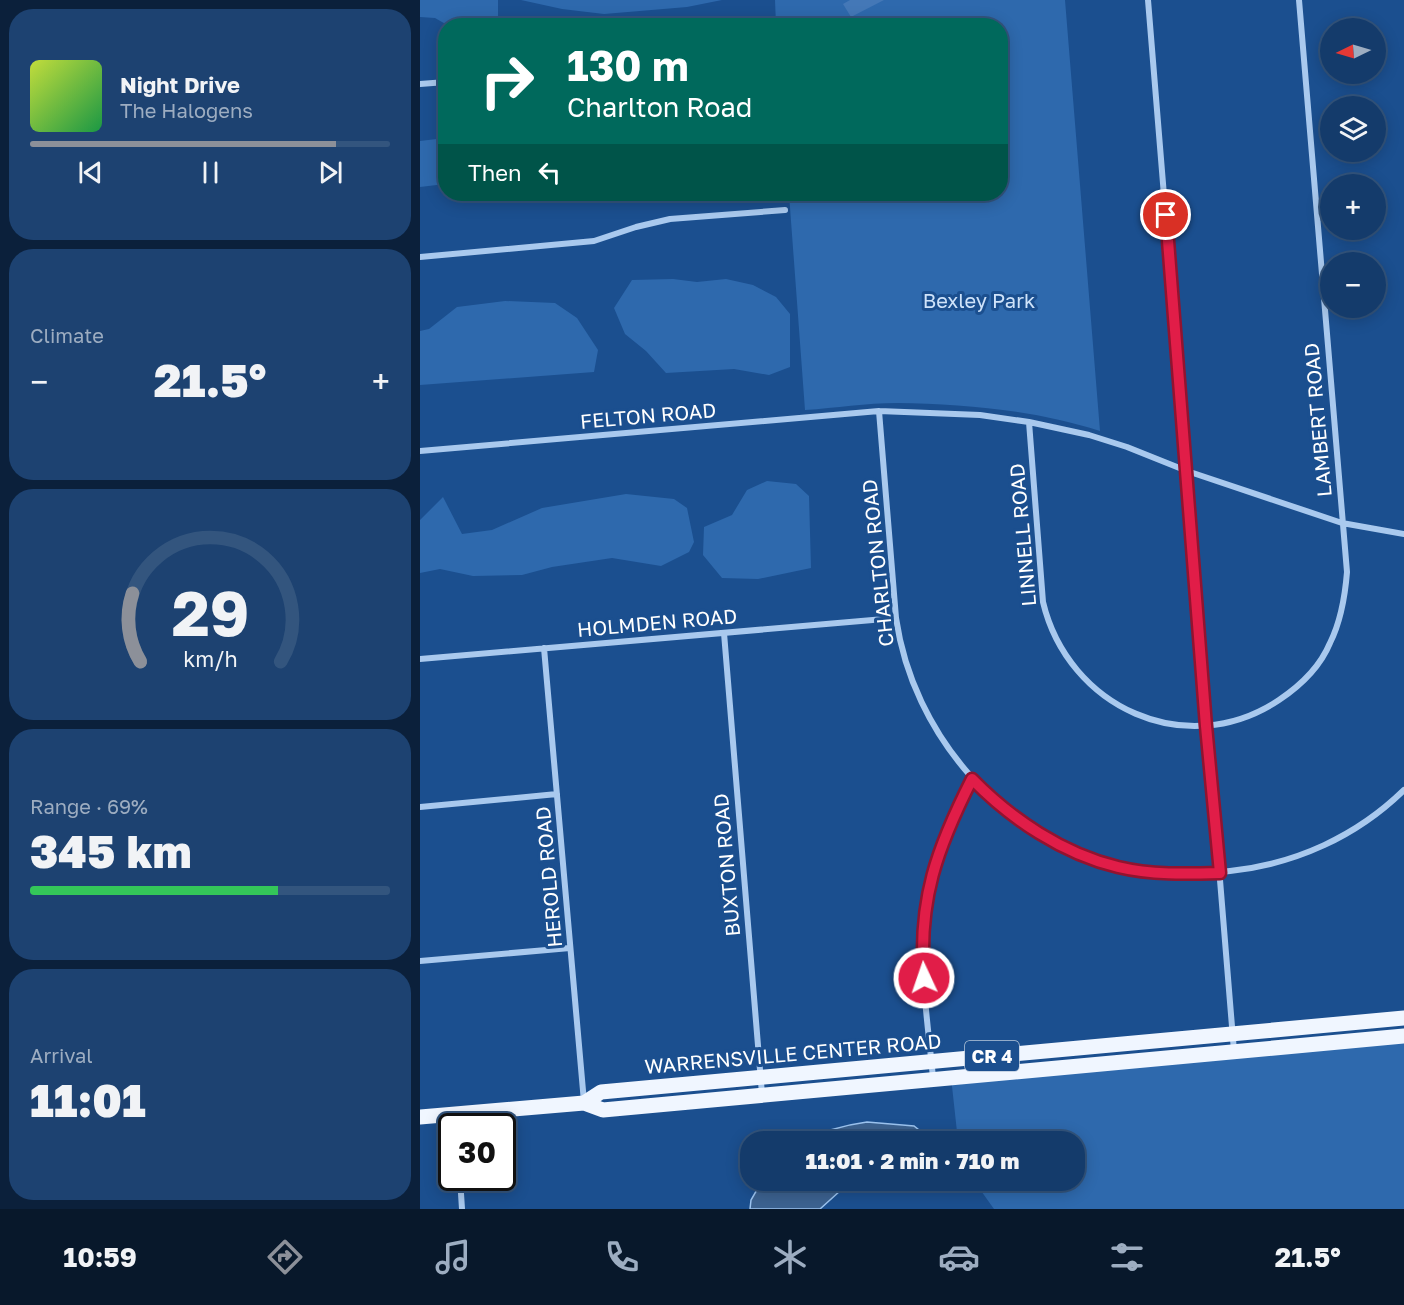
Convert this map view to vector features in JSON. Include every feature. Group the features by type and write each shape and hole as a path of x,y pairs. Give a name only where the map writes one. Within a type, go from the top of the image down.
{"main road":[{"name":"WARRENSVILLE CENTER ROAD","path":"584,1103 601,1092 1404,1018"},
{"name":"WARRENSVILLE CENTER ROAD","path":"420,1117 456,1117 584,1103 603,1110 1404,1036"}],"street":[{"path":"1148,0 1234,1051"},
{"name":"LAMBERT ROAD","path":"1206,726 1245,718 1274,703 1304,680 1326,652 1337,627 1346,591 1347,572 1299,0"},
{"path":"420,84 438,83"},
{"path":"420,256 594,241 670,219 785,210"},
{"name":"FELTON ROAD","path":"420,452 879,411 980,415 1029,422 1089,435 1127,447 1187,471 1342,523 1404,534"},
{"name":"CHARLTON ROAD","path":"879,411 897,618 906,662 917,692 959,764 996,802 1023,822 1056,843 1118,867 1166,873 1220,873 1265,866 1301,856 1362,825 1404,790"},
{"name":"LINNELL ROAD","path":"1029,422 1043,602 1048,621 1064,655 1090,685 1108,700 1132,713 1165,724 1206,726"},
{"name":"HOLMDEN ROAD","path":"420,659 897,618"},
{"name":"BUXTON ROAD","path":"724,633 762,1095"},
{"name":"HEROLD ROAD","path":"544,648 584,1103"},
{"path":"933,1079 922,954 927,897 942,843 972,779"},
{"path":"420,807 557,794"},
{"path":"420,961 570,948"},
{"path":"461,1191 462,1209"}],"green space":[{"path":"420,0 498,0 498,18 438,20 420,17"},
{"path":"521,0 722,0 687,7 604,14 562,9"},
{"name":"Bexley Park","path":"775,0 1065,0 1100,431 1025,413 948,405 885,403 805,410 790,201 1008,201 1008,18 776,18"},
{"path":"438,139 438,185 420,187 420,141"},
{"path":"673,279 697,282 726,279 753,285 776,297 790,314 790,367 769,375 734,369 666,373 646,351 625,334 614,308 632,280"},
{"path":"505,301 555,303 577,318 598,350 594,372 420,385 420,331 429,329 457,307"},
{"path":"767,481 796,484 809,496 811,568 758,579 722,578 703,555 704,527 732,515 747,490"},
{"path":"626,494 674,499 687,508 694,542 689,552 661,566 612,558 552,567 522,575 473,576 440,569 420,573 420,520 443,497 462,534 492,530 542,508"},
{"path":"1404,1036 1404,1209 994,1209 981,1191 1085,1191 1085,1131 957,1131 951,1077"}],"shaded area":[{"path":"867,1122 914,1126 919,1131 828,1131"},
{"path":"756,1191 840,1191 820,1209 750,1209 751,1200"}],"building":[{"path":"850,0 884,0 851,17 843,4"}],"route":[{"path":"924,978 923,923 932,874 951,821 972,779 996,802 1023,822 1077,853 1118,867 1145,871 1220,873 1206,726 1166,215"}]}
